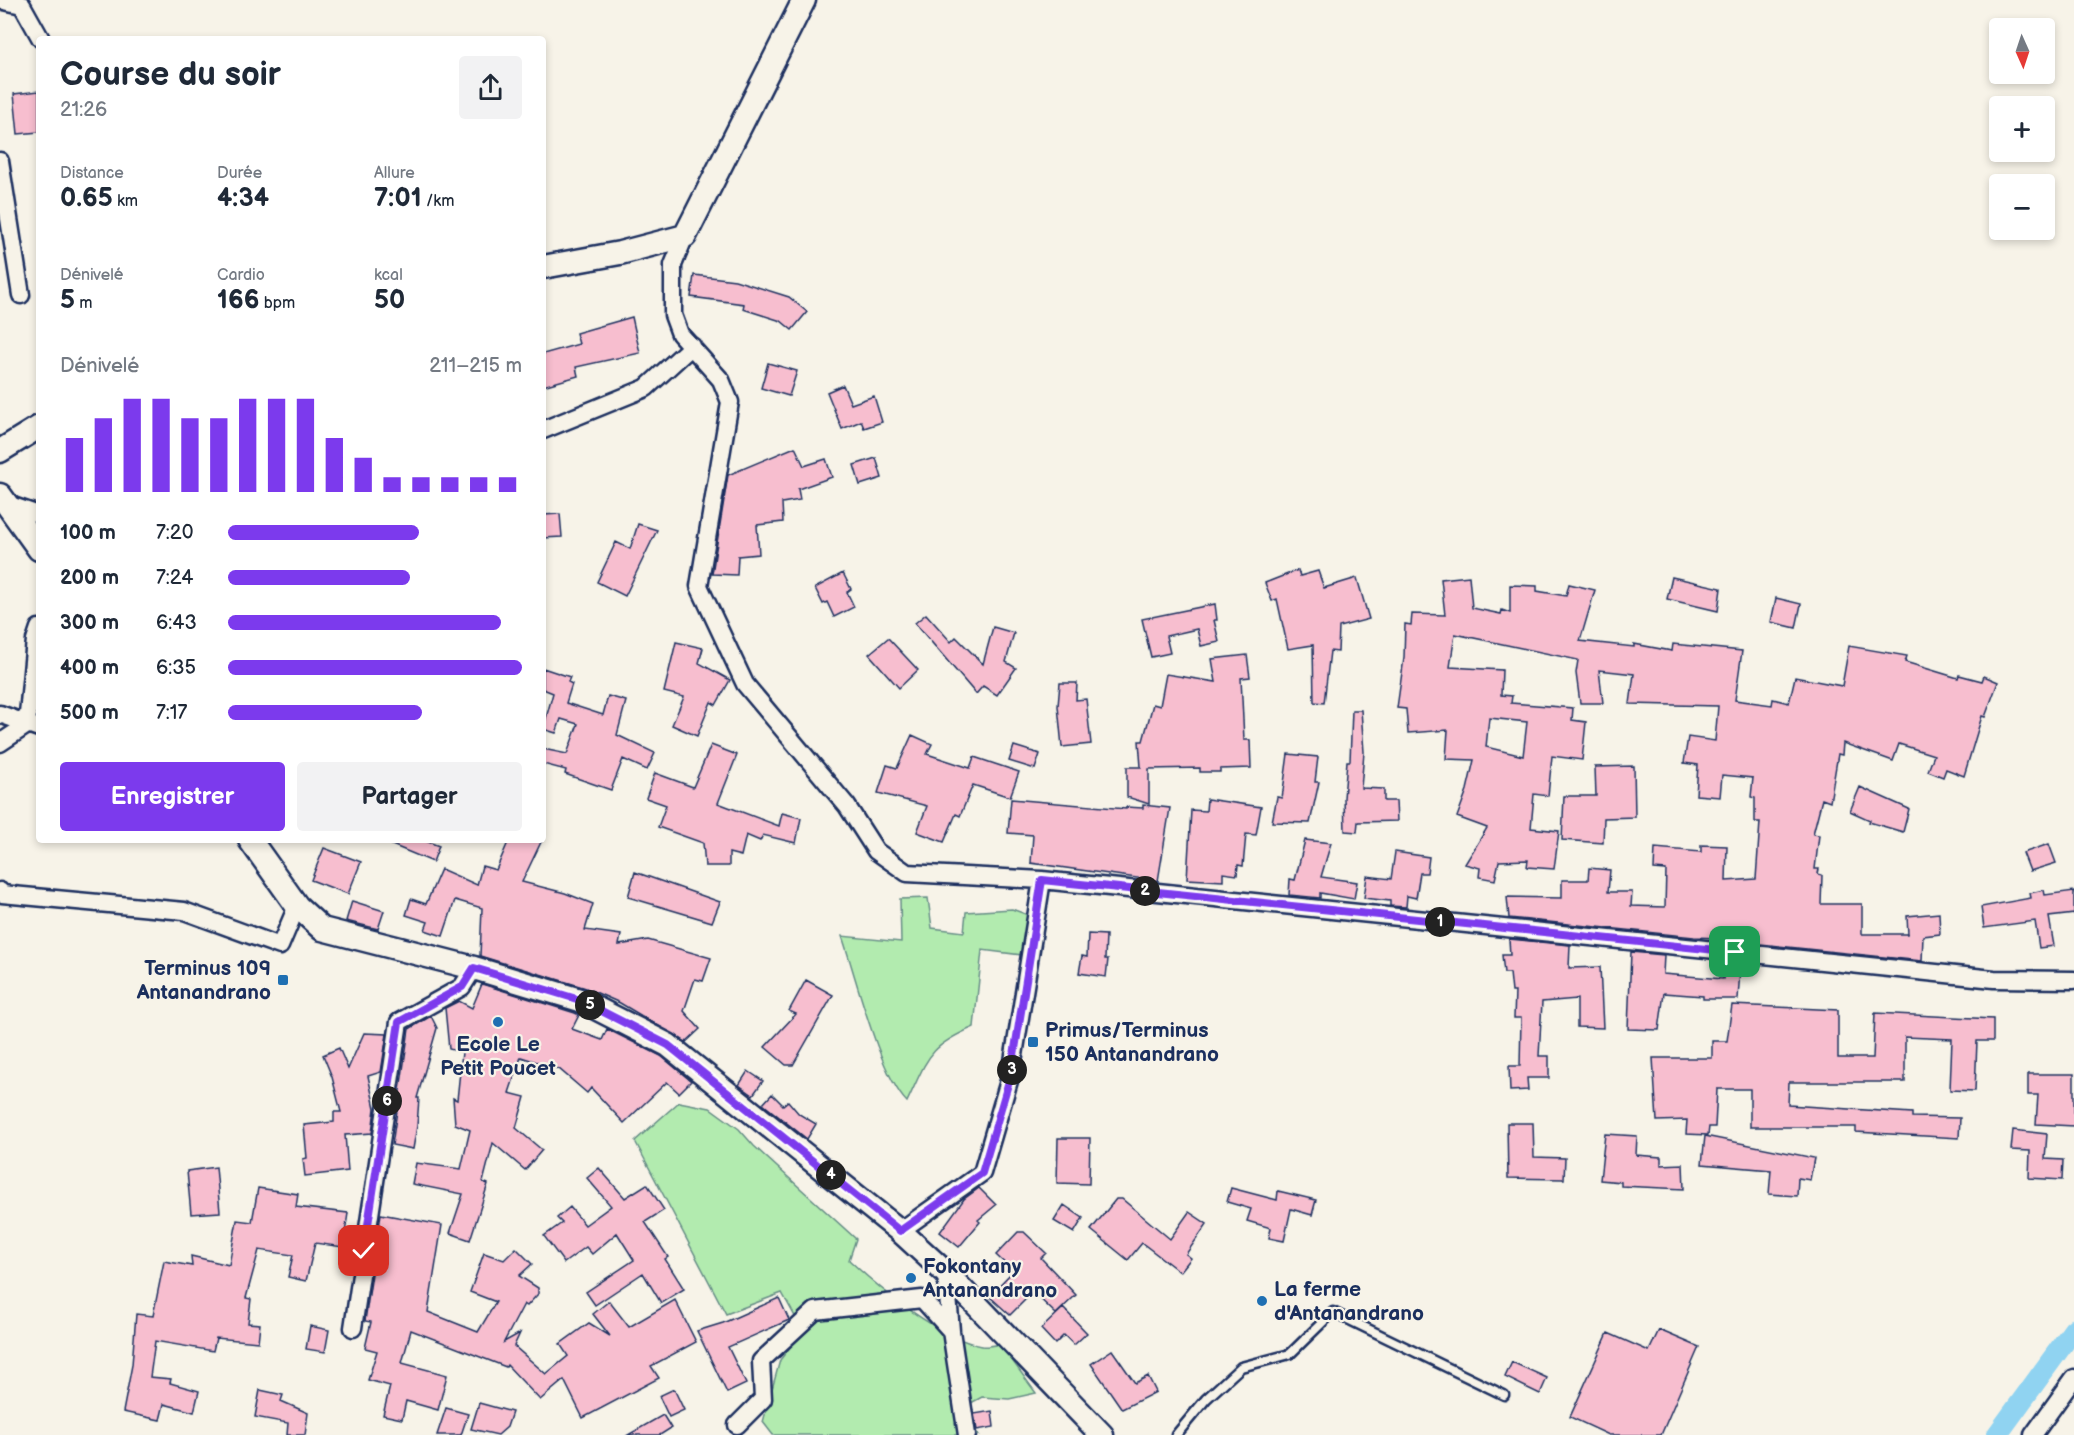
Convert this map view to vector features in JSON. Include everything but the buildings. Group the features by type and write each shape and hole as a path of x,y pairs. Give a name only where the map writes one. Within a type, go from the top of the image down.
{"street":[{"path":"0,0 22,5 39,36"},
{"path":"804,0 685,236 673,265 673,315 681,334 721,380 730,402 699,586 745,684 847,806 876,851 907,873 1042,880 1994,979 2074,980"},
{"path":"0,161 21,295"},
{"path":"546,266 620,254 685,236"},
{"path":"546,429 646,388 692,346"},
{"path":"0,451 36,429"},
{"path":"3,499 36,514"},
{"path":"3,499 36,545"},
{"path":"33,727 36,637"},
{"path":"0,714 33,727"},
{"path":"0,744 33,727"},
{"path":"252,843 297,906 322,929 474,968 580,1000 668,1045 900,1231 946,1273 1102,1435"},
{"path":"900,1231 982,1173 1011,1074 1042,880"},
{"path":"1,889 184,911 280,946 297,906"},
{"path":"353,1328 399,1022 462,987 474,968"},
{"path":"946,1273 951,1330 967,1435"},
{"path":"737,1425 763,1400 761,1361 815,1311 922,1299 951,1330"},
{"path":"2033,1435 2074,1378"}],"lane":[{"path":"1176,1435 1206,1399 1241,1367 1290,1354 1333,1312 1504,1395"}],"green space":[{"path":"928,898 932,928 964,932 966,912 1012,909 1036,918 1030,956 982,950 974,1027 958,1034 938,1048 925,1064 907,1102 887,1070 878,1048 842,936 901,942 900,899"},
{"path":"679,1102 710,1108 739,1129 754,1146 856,1239 849,1260 862,1272 911,1311 947,1333 982,1346 1000,1344 1036,1393 1009,1399 982,1397 969,1404 973,1429 979,1435 773,1435 763,1422 780,1360 803,1331 782,1293 726,1314 635,1141"}],"waterway":[{"path":"1997,1435 2074,1329"}],"place":[{"name":"Terminus 109 Antanandrano","path":"283,980"},
{"name":"Ecole Le Petit Poucet","path":"498,1022"},
{"name":"Primus/Terminus 150 Antanandrano","path":"1033,1042"},
{"name":"Fokontany Antanandrano","path":"911,1278"},
{"name":"La ferme d'Antanandrano","path":"1262,1301"}],"route":[{"path":"364,1251 399,1022 462,987 474,968 580,1000 668,1045 900,1231 982,1173 1011,1074 1042,880 1735,952"}]}
